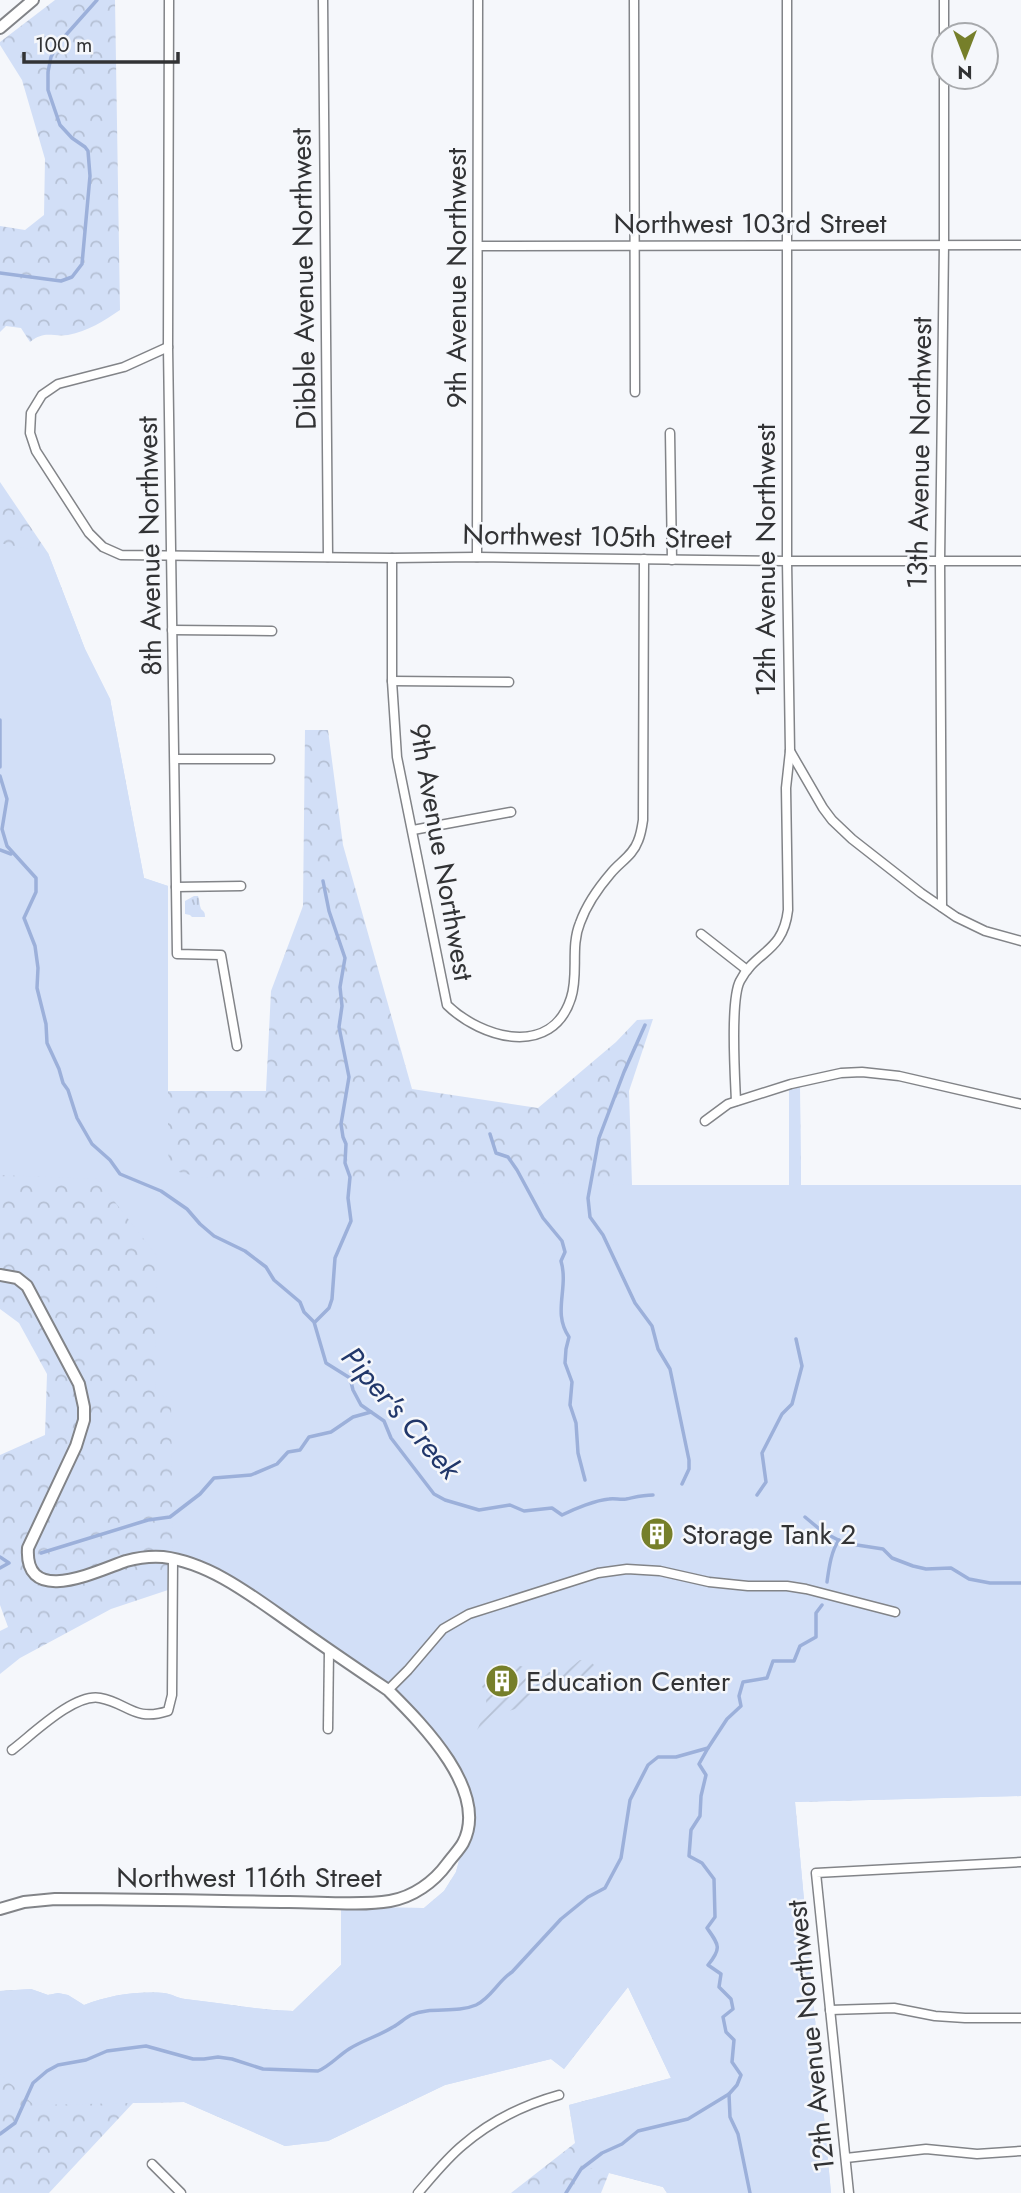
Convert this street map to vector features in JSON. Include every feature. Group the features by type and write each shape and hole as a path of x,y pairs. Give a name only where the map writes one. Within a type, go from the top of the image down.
{"street":[{"path":"0,28 33,0"},
{"name":"8th Avenue Northwest","path":"169,0 168,347 177,954 221,955 237,1046"},
{"name":"Dibble Avenue Northwest","path":"323,0 328,557"},
{"name":"9th Avenue Northwest","path":"477,557 478,0"},
{"path":"634,0 635,392"},
{"name":"12th Avenue Northwest","path":"736,1101 735,999 739,983 747,970 781,936 787,920 786,788 790,751 787,561 787,0"},
{"name":"13th Avenue Northwest","path":"942,908 940,561 944,0"},
{"name":"Northwest 103rd Street","path":"479,246 1021,245"},
{"name":"Northwest 105th Street","path":"168,347 124,368 64,381 51,387 33,408 30,433 33,445 89,533 108,550 121,555 1021,561"},
{"path":"670,433 672,560"},
{"name":"9th Avenue Northwest","path":"393,558 393,681 397,757 447,1006 478,1029 526,1038 545,1030 561,1018 574,986 579,925 591,901 638,842 643,820 644,559"},
{"path":"172,630 272,631"},
{"path":"393,681 509,682"},
{"path":"790,751 823,808 837,825 942,908 985,931 1021,941"},
{"path":"175,759 270,759"},
{"path":"413,830 511,812"},
{"path":"176,887 241,886"},
{"path":"701,934 747,970"},
{"path":"705,1121 736,1101 804,1081 862,1072 899,1076 1021,1104"},
{"path":"0,1275 17,1278 27,1286 79,1384 84,1407 84,1420 76,1446 28,1548 31,1569 46,1579 65,1582 135,1559 173,1559 172,1695 168,1712 142,1715 108,1700 88,1698 72,1705 12,1750"},
{"name":"Northwest 116th Street","path":"0,1909 24,1902 55,1899 392,1901 413,1893 438,1875 464,1842 469,1807 456,1771 388,1690 240,1588 173,1559"},
{"path":"388,1690 443,1629 469,1614 598,1573 627,1569 660,1571 709,1582 787,1586 895,1612"},
{"path":"328,1729 330,1650"},
{"name":"12th Avenue Northwest","path":"849,2193 816,1873 1021,1862"},
{"path":"830,2010 894,2008 955,2017 1021,2018"},
{"path":"418,2193 461,2146 499,2119 538,2101 559,2095"},
{"path":"846,2158 926,2149 977,2154 1021,2151"},
{"path":"152,2164 181,2193"}],"green space":[{"path":"55,0 115,0 120,310 82,331 68,335 44,335 30,342 21,328 6,326 0,332 0,226 25,230 44,215 45,159 22,80 0,42"},
{"path":"0,482 48,553 85,649 110,699 144,878 168,886 168,1091 266,1091 271,991 303,906 305,730 328,730 343,845 412,1089 538,1108 616,1042 637,1020 653,1019 629,1091 632,1185 789,1185 789,1111 800,1103 801,1185 1021,1185 1021,1796 795,1802 831,2193 667,2193 663,2187 609,2173 601,2193 511,2193 575,2143 569,2105 671,2078 628,1987 564,2069 551,2059 445,2085 328,2141 285,2146 184,2102 133,2103 49,2193 0,2193 0,1991 31,1989 48,1995 58,1993 68,1995 84,2005 123,1994 164,1993 185,1999 293,2011 341,1965 341,1907 424,1908 444,1891 456,1872 467,1830 467,1797 408,1710 240,1588 174,1559 174,1588 111,1609 20,1658 0,1674 0,1631 8,1627 0,1605 0,1455 45,1435 47,1374 19,1323 0,1309"},
{"path":"0,543 48,553 85,649 110,699 144,878 168,886 168,1153 171,1170 199,1177 632,1185 789,1185 789,1090 800,1086 801,1185 1021,1185 1021,1796 795,1802 831,2193 667,2193 663,2187 579,2165 569,2105 671,2078 628,1987 564,2069 551,2059 445,2085 328,2141 285,2146 184,2102 34,2105 0,2074 0,1991 31,1989 48,1995 58,1993 68,1995 84,2005 123,1994 164,1993 185,1999 293,2011 341,1965 341,1907 424,1908 444,1891 456,1872 467,1830 467,1797 408,1710 240,1588 173,1559 171,1397 155,1395 157,1256 97,1179 0,1175"},
{"path":"198,896 205,917 185,914 185,901"},
{"path":"580,1660 589,1660 599,1670 599,1677 583,1686 550,1690 525,1706 499,1714 483,1736 477,1730 485,1711 486,1700 479,1682 511,1663 538,1671 559,1672 572,1667"}],"waterway":[{"name":"Piper's Creek","path":"0,273 61,281 72,277 82,264 90,176 88,151 60,125 48,90 48,72 57,45 97,0"},
{"name":"Piper's Creek","path":"0,720 0,767"},
{"name":"Piper's Creek","path":"0,776 7,799 2,829 7,846 36,878 36,892 24,918 35,946 37,988 46,1024 47,1043 77,1118 92,1144 110,1160 120,1174 161,1191 187,1209 214,1236 245,1251 266,1267 274,1280 300,1302 304,1312 314,1322 326,1363 350,1378 361,1405 384,1421 391,1438 434,1494 479,1510 510,1505 524,1511 552,1508 562,1515 604,1500 653,1495"},
{"path":"0,850 11,854"},
{"path":"315,1322 329,1308 335,1258 351,1221 348,1198 350,1177 345,1163 346,1144 341,1124 349,1077 339,1027 342,1006 340,987 345,958 329,911 323,881"},
{"path":"645,1025 599,1138 588,1198 590,1217 603,1235 635,1303 652,1326 658,1349 670,1369 689,1460 689,1469 682,1484"},
{"path":"490,1134 496,1153 508,1157 543,1218 562,1241 565,1252 561,1261 561,1309 564,1328 569,1337 565,1363 572,1382 570,1405 576,1423 578,1453 585,1480"},
{"path":"757,1495 766,1482 762,1453 782,1414 792,1404 802,1366 796,1339"},
{"path":"41,1553 148,1520 170,1517 200,1494 214,1478 251,1475 277,1464 288,1452 300,1450 309,1437 331,1432 353,1417 371,1412"},
{"name":"Piper's Creek","path":"805,1517 823,1532 844,1543 883,1549 892,1558 913,1566 926,1569 951,1568 969,1579 990,1583 1021,1583"},
{"path":"827,1582 832,1554 839,1540"},
{"path":"0,1557 9,1563 0,1568"},
{"path":"0,2134 15,2123 33,2083 47,2071 58,2065 86,2060 107,2051 146,2046 193,2059 218,2057 263,2069 318,2071 349,2049 411,2015 468,2008 481,2002 561,1919 588,1897 605,1888 621,1858 630,1800 648,1765 658,1757 676,1757 708,1748 727,1719 741,1706 739,1696 743,1682 767,1678 773,1661 794,1661 800,1646 816,1637 816,1613 822,1605"},
{"path":"708,1748 699,1764 706,1775 700,1816 691,1830 689,1856 702,1863 714,1879 715,1917 707,1928 717,1950 708,1965 721,1974 719,1987 731,1999 733,2009 723,2017 726,2032 734,2040 732,2062 741,2075 729,2094 730,2117 738,2134 750,2193"},
{"path":"566,2193 581,2169 638,2131 688,2119 729,2094"}],"place":[{"name":"Storage Tank 2","path":"657,1534"},
{"name":"Education Center","path":"502,1681"}]}
